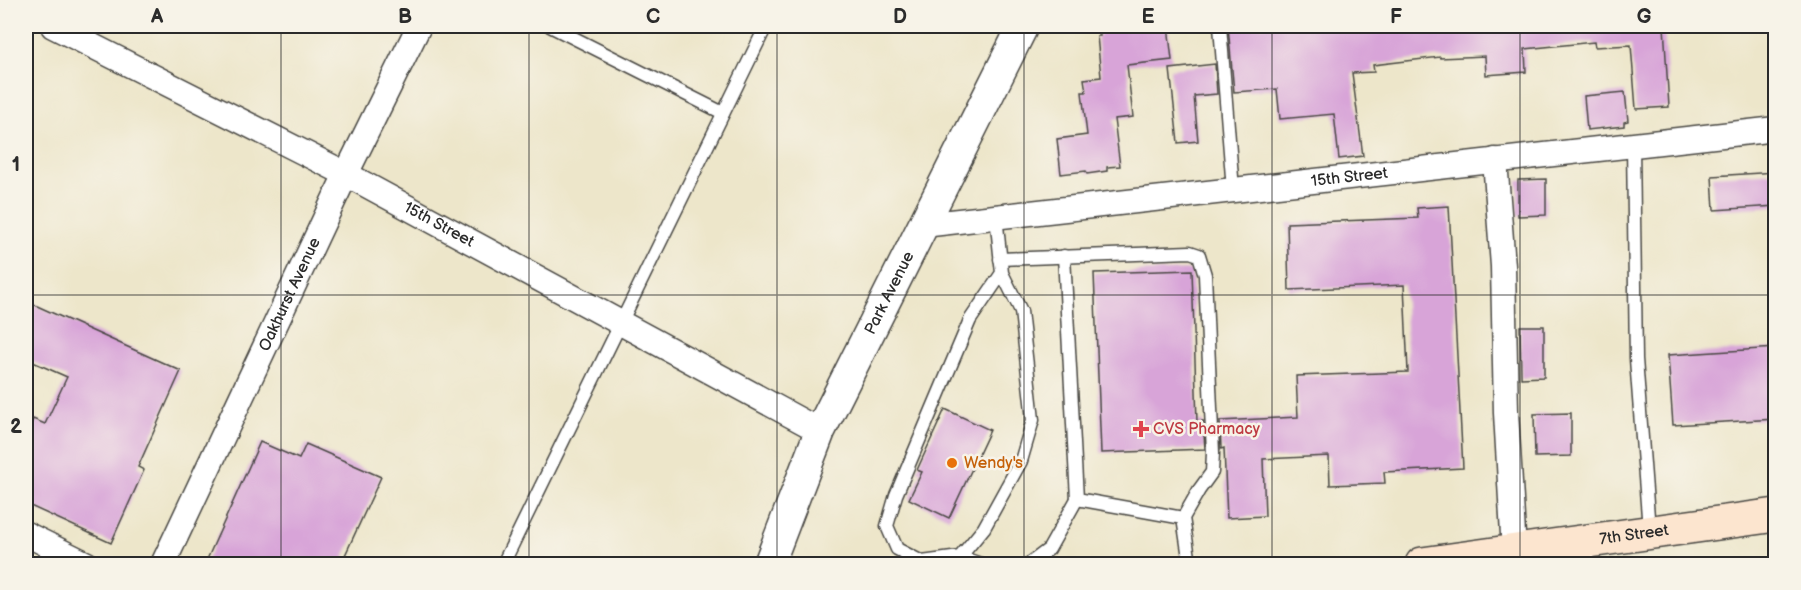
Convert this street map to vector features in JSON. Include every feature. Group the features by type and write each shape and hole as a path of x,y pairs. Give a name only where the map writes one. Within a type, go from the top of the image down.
{"main road":[{"name":"7th Street","path":"1422,564 1514,552 1581,554 1649,532 1776,515"}],"street":[{"name":"15th Street","path":"53,26 346,174 820,431"},
{"name":"Oakhurst Avenue","path":"163,564 346,174 419,26"},
{"name":"Park Avenue","path":"768,564 820,431 1023,26"},
{"name":"15th Street","path":"923,225 1776,129"},
{"path":"1495,160 1503,266 1506,413 1514,552"},
{"path":"26,534 87,564"}],"lane":[{"path":"550,26 723,113"},
{"path":"502,564 766,26"},
{"path":"1220,26 1233,190"},
{"path":"1633,145 1636,359 1649,532"},
{"path":"960,557 984,528 1021,461 1033,420 1021,311 1002,273 996,216"},
{"path":"1000,259 1190,252 1199,255 1205,275 1213,453 1212,472 1183,518 1190,564"},
{"path":"1029,564 1049,549 1077,499 1064,256"},
{"path":"981,564 960,557 922,562 897,549 887,526 896,495 970,320 1002,273"},
{"path":"1077,499 1183,518"}],"building":[{"path":"1099,26 1168,26 1172,60 1127,65 1133,117 1114,119 1120,166 1107,167 1107,171 1087,174 1086,171 1061,174 1057,139 1087,135 1082,92 1086,92 1084,79 1101,77 1097,36 1100,36"},
{"path":"1228,26 1664,26 1669,107 1636,109 1631,45 1595,47 1594,42 1525,49 1526,72 1486,75 1485,56 1440,57 1373,65 1374,72 1352,73 1363,156 1339,159 1334,114 1280,119 1277,89 1234,92"},
{"path":"1215,64 1217,94 1194,96 1198,141 1178,143 1170,69"},
{"path":"1625,92 1628,121 1624,122 1624,126 1587,130 1584,96"},
{"path":"1776,172 1776,206 1714,210 1712,176"},
{"path":"1546,179 1546,215 1518,216 1518,180"},
{"path":"1449,206 1463,468 1384,472 1385,483 1330,485 1329,456 1263,459 1265,516 1227,518 1224,448 1221,449 1220,421 1298,417 1296,376 1408,372 1404,285 1289,290 1287,223 1418,218 1417,208"},
{"path":"1192,270 1197,422 1203,421 1205,449 1101,453 1094,273"},
{"path":"26,301 181,371 138,467 144,470 111,543 26,504 26,436 33,419 45,424 67,377 26,359"},
{"path":"1520,326 1544,326 1544,377 1521,378"},
{"path":"1776,348 1776,419 1673,425 1668,355"},
{"path":"945,409 990,430 949,518 909,499 922,472 917,470"},
{"path":"1571,413 1571,456 1535,457 1534,414"},
{"path":"260,442 299,459 306,444 381,477 341,564 205,564"}],"place":[{"name":"CVS Pharmacy","path":"1141,429"},
{"name":"Wendy's","path":"952,463"}]}
